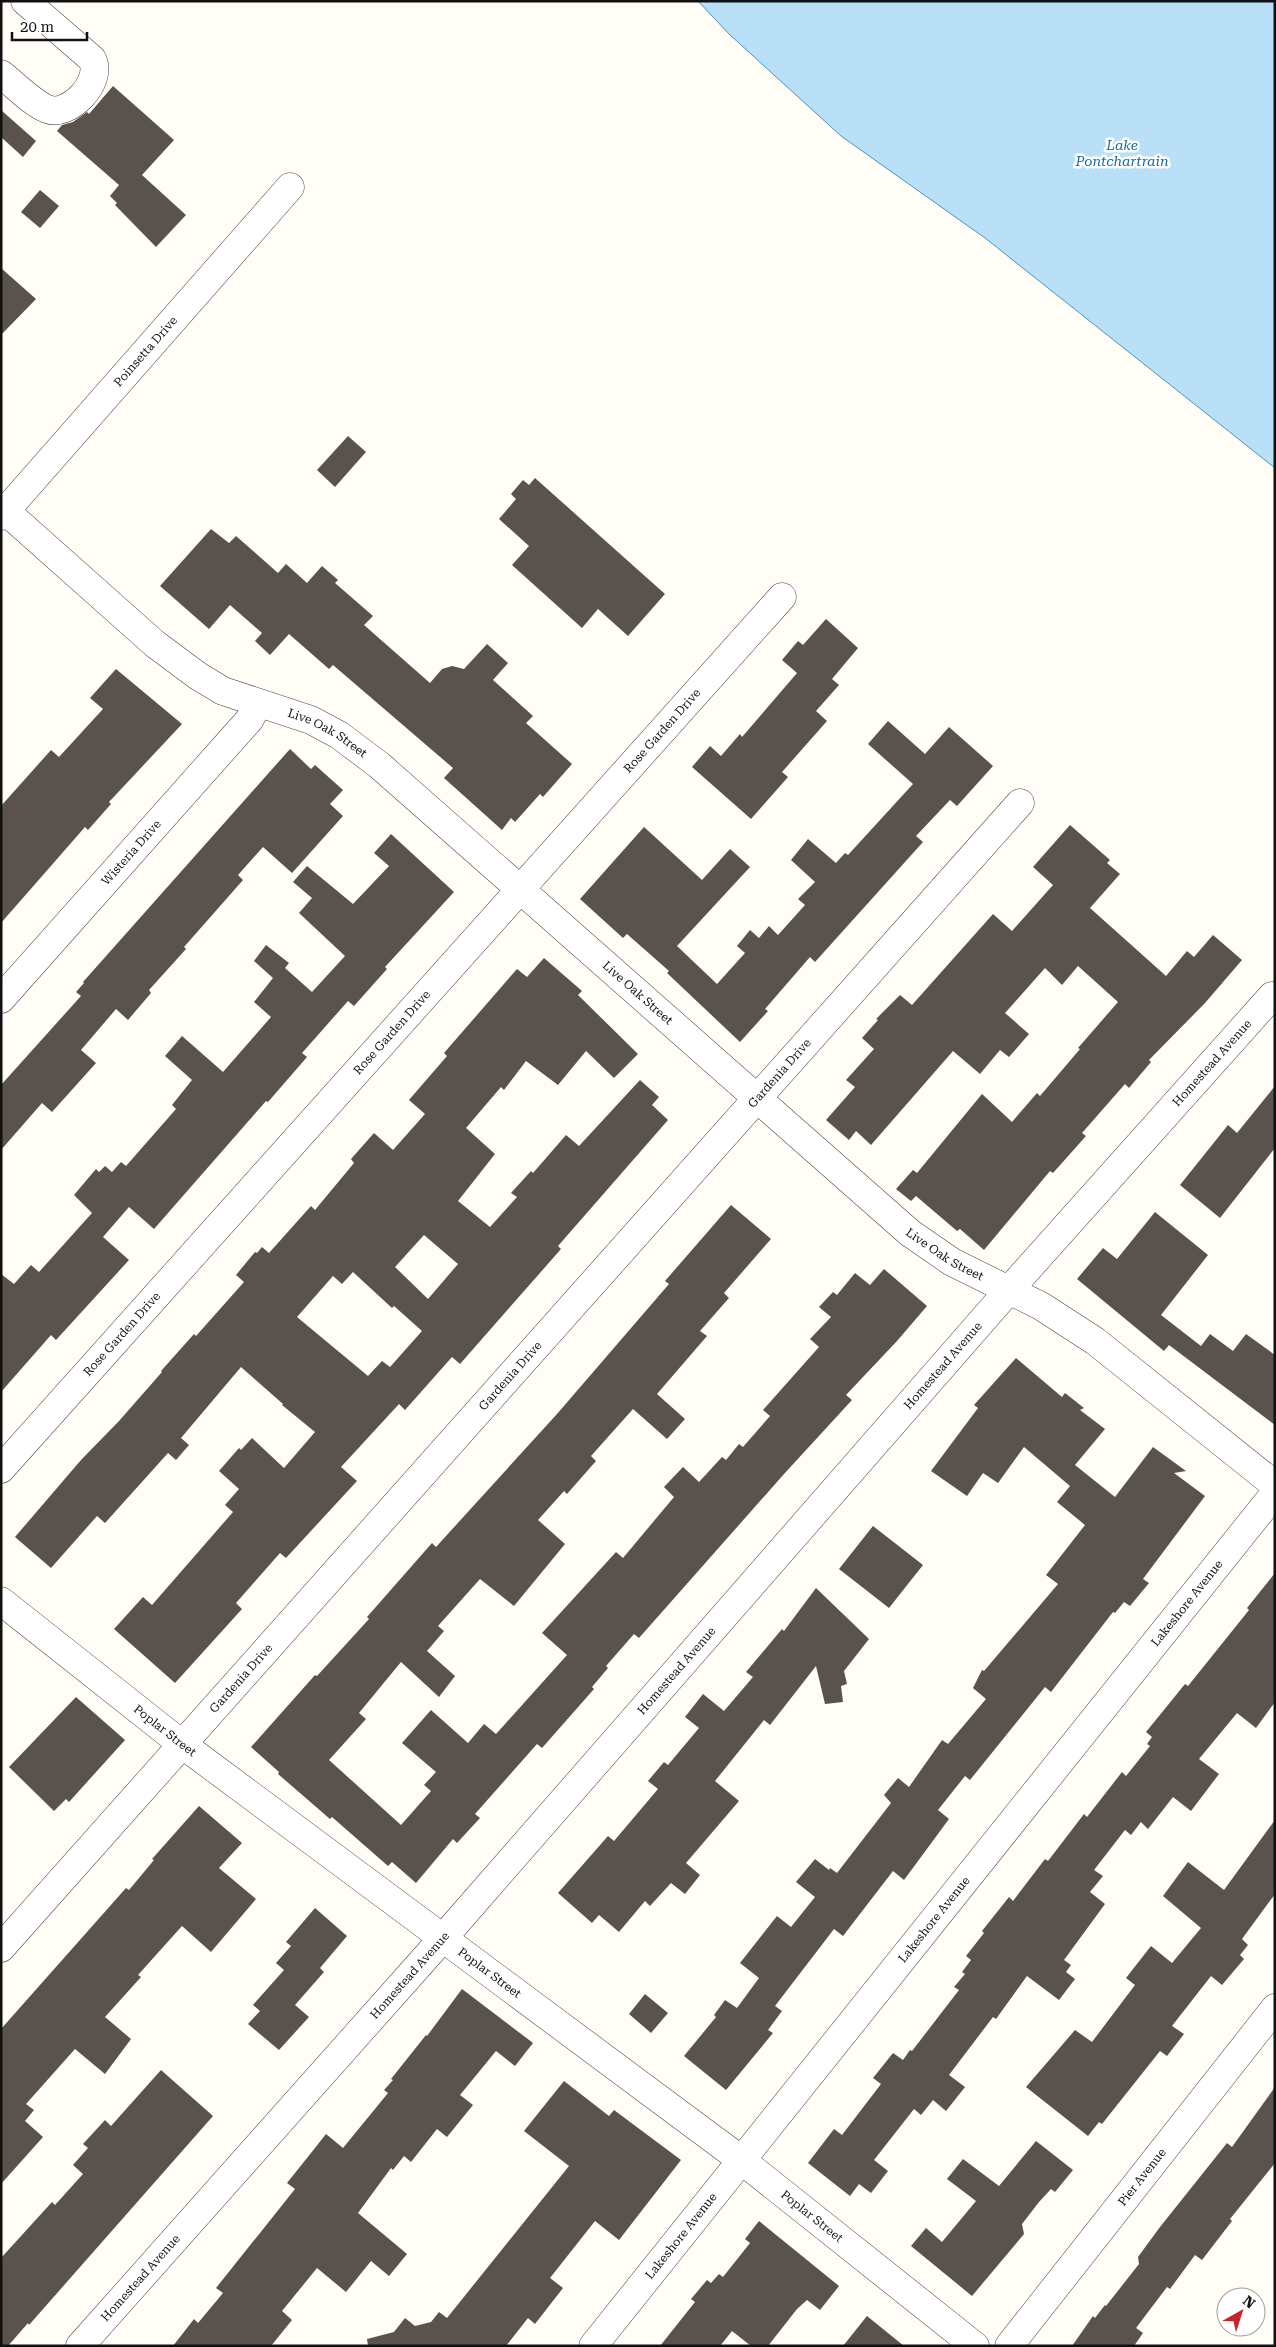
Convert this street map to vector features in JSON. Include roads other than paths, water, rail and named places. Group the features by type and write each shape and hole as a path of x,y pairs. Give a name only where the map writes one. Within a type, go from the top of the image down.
{"street":[{"path":"1,74 41,106 54,111 66,108 72,104 92,84 96,76 96,66 92,59 25,1"},
{"name":"Poinsetta Drive","path":"3,511 290,187"},
{"name":"Live Oak Street","path":"3,511 155,644 198,676 223,691 257,704 311,720 339,736 379,765 910,1233 952,1262 1041,1306 1095,1341 1275,1485"},
{"name":"Rose Garden Drive","path":"1,1469 782,596"},
{"name":"Wisteria Drive","path":"1,999 250,719 257,704"},
{"name":"Gardenia Drive","path":"1,1948 1020,803"},
{"name":"Homestead Avenue","path":"80,2346 443,1938 1009,1290 1272,996"},
{"name":"Lakeshore Avenue","path":"593,2346 740,2159 1275,1493"},
{"name":"Poplar Street","path":"1,1601 183,1745 740,2159 975,2346"},
{"name":"Pier Avenue","path":"1008,2346 1275,2008"}],"water":[{"name":"Lake Pontchartrain","path":"698,1 1275,1 1275,468 985,238 841,136 729,34"}]}
